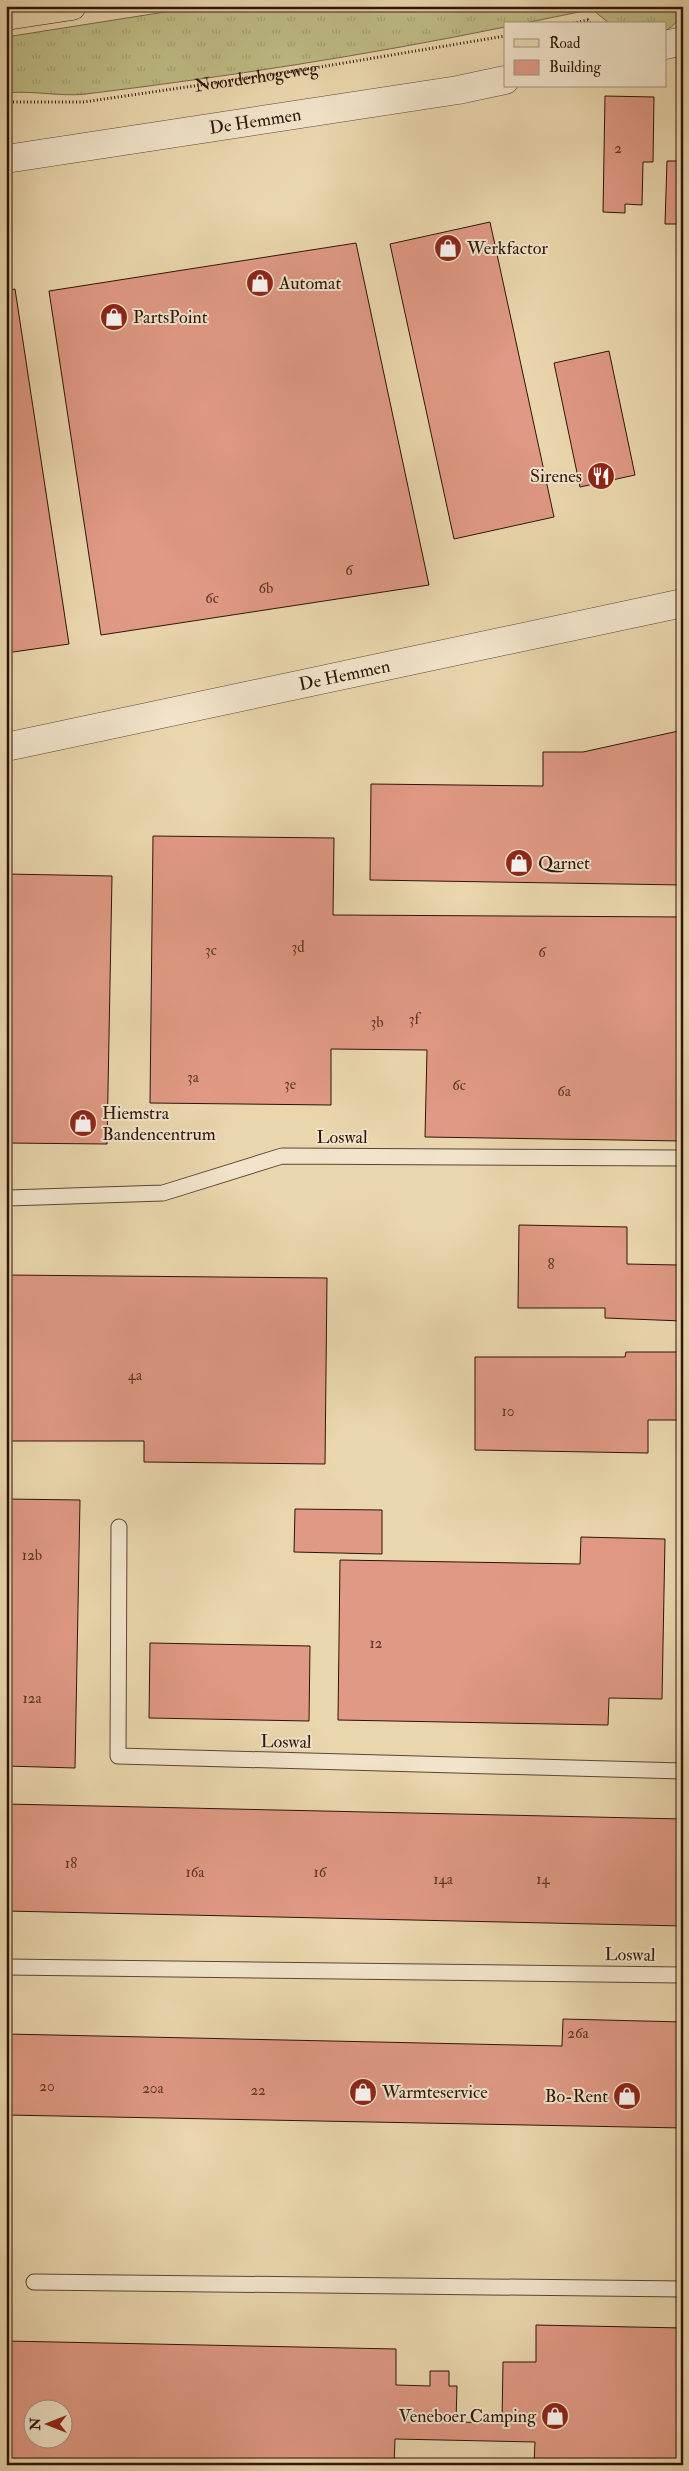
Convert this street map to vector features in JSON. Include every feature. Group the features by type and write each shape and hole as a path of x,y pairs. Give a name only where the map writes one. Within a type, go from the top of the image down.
{"main road":[{"path":"6,16 72,6"}],"street":[{"path":"666,45 683,41"},
{"name":"De Hemmen","path":"6,159 458,90 504,80"},
{"name":"De Hemmen","path":"6,748 683,603"}],"lane":[{"name":"Loswal","path":"8,1198 163,1193 282,1156 683,1158"},
{"name":"Loswal","path":"119,1527 118,1756 683,1771"},
{"name":"Loswal","path":"6,1967 683,1975"},
{"path":"34,2282 683,2289"}],"path":[{"name":"Noorderhogeweg","path":"6,102 84,102 316,68 504,36"}],"green space":[{"path":"203,6 683,6 677,21 666,30 666,22 608,22 593,10 530,22 504,22 504,27 296,65 76,95 26,92 6,93 6,37"}],"building":[{"path":"605,96 654,97 653,162 643,162 642,205 625,204 625,213 603,212"},
{"path":"667,161 683,161 683,224 665,224"},
{"path":"490,222 554,517 454,539 390,244"},
{"path":"356,243 429,585 101,635 49,291"},
{"path":"15,289 69,644 6,653 6,291"},
{"path":"609,351 635,475 580,487 554,363"},
{"path":"683,730 683,885 370,880 371,784 543,786 543,752 583,752"},
{"path":"153,836 334,838 333,915 683,917 683,1141 425,1137 427,1050 331,1049 331,1105 150,1103"},
{"path":"6,874 112,876 107,1144 6,1143"},
{"path":"519,1225 627,1227 627,1264 678,1265 678,1278 683,1278 683,1321 605,1318 605,1308 518,1308"},
{"path":"6,1275 327,1278 325,1464 144,1462 144,1441 6,1441"},
{"path":"626,1352 683,1352 683,1420 648,1420 648,1453 475,1450 475,1357 625,1357"},
{"path":"6,1499 80,1500 75,1768 6,1766"},
{"path":"295,1509 382,1510 382,1554 294,1552"},
{"path":"581,1537 665,1539 662,1699 609,1698 608,1725 338,1720 340,1560 580,1564"},
{"path":"150,1643 310,1646 309,1721 149,1718"},
{"path":"6,1804 683,1819 683,1926 6,1911"},
{"path":"563,2019 683,2022 683,2128 6,2115 6,2034 562,2046"},
{"path":"536,2325 683,2328 683,2465 534,2465 535,2442 395,2439 394,2465 6,2465 6,2341 396,2349 396,2385 430,2386 430,2371 449,2371 449,2386 457,2386 456,2422 502,2423 503,2362 536,2362"}],"place":[{"name":"Werkfactor","path":"448,248"},
{"name":"Automat","path":"260,283"},
{"name":"PartsPoint","path":"114,317"},
{"name":"Sirenes","path":"601,476"},
{"name":"Qarnet","path":"519,863"},
{"name":"Hiemstra Bandencentrum","path":"83,1123"},
{"name":"Warmteservice","path":"363,2092"},
{"name":"Bo-Rent","path":"627,2096"},
{"name":"Veneboer Camping","path":"555,2416"}]}
